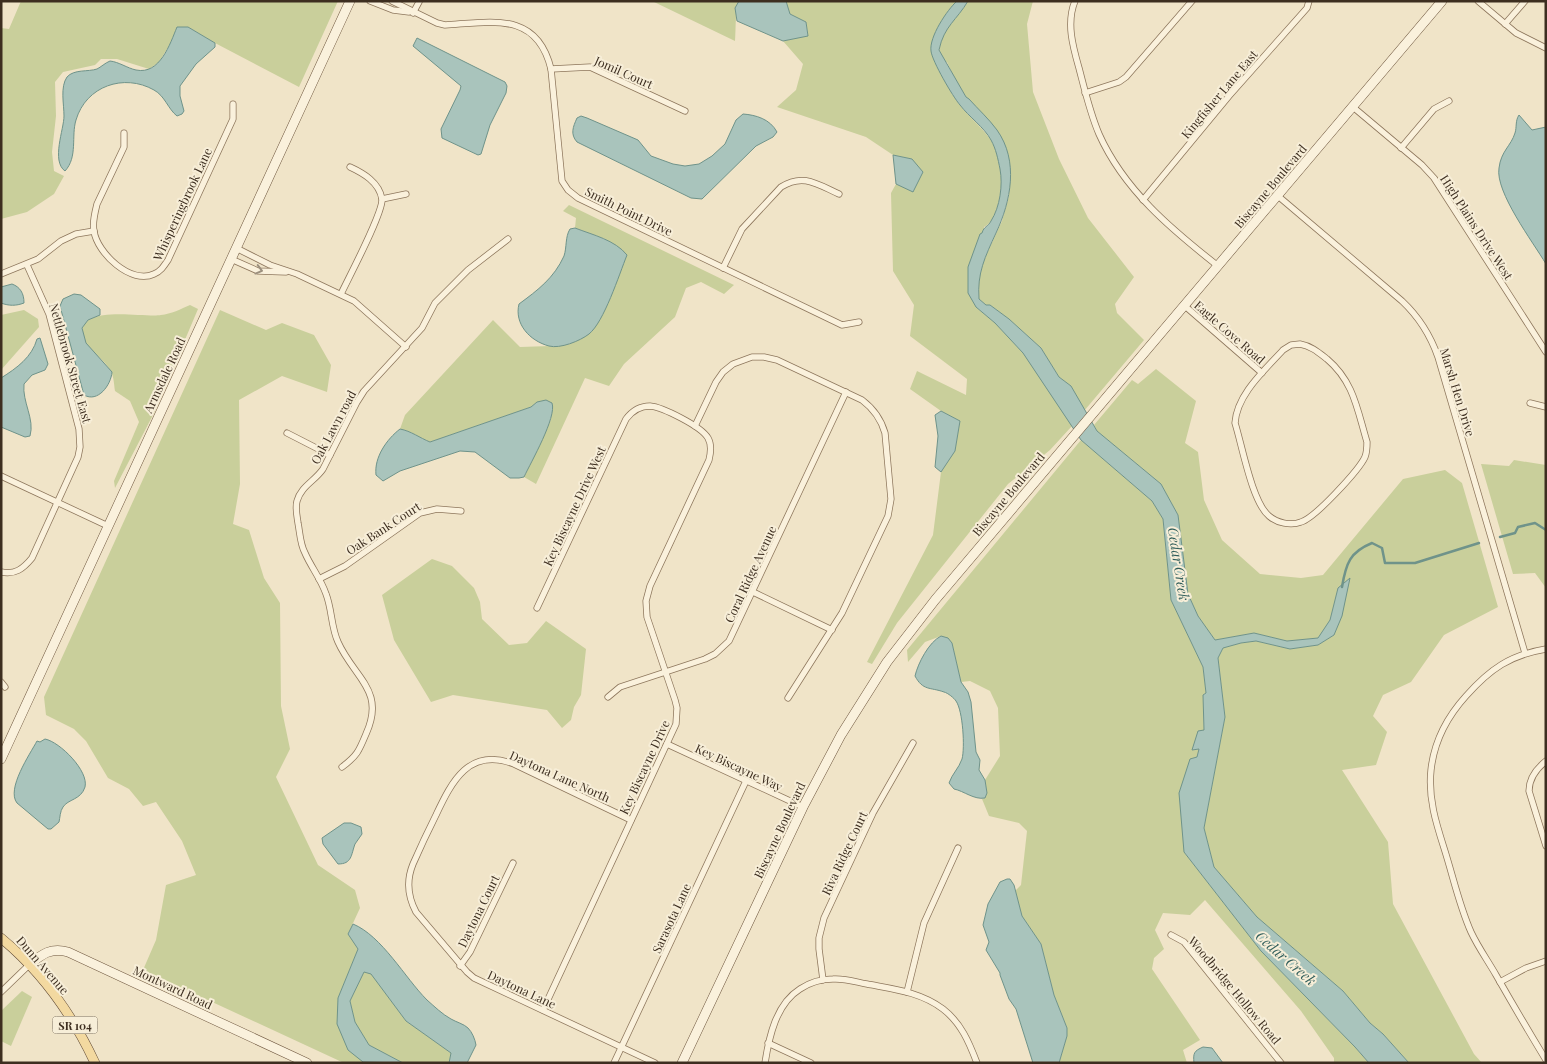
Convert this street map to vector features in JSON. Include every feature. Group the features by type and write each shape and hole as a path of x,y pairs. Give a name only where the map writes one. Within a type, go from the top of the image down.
{"main road":[{"name":"Dunn Avenue","path":"1,938 29,965 64,1009 95,1063"}],"street":[{"name":"Armsdale Road","path":"1,759 350,1"},
{"path":"370,1 393,10 413,13 419,2"},
{"name":"Smith Point Drive","path":"392,1 413,13 437,23 445,25 497,21 514,24 537,38 548,56 551,69 562,181 568,190 578,198 842,325 859,322"},
{"path":"1075,1 1071,13 1070,26 1073,46 1085,93 1106,148 1123,176 1143,200 1162,220 1218,266"},
{"path":"1085,93 1119,82 1126,77 1192,1"},
{"name":"Kingfisher Lane East","path":"1143,200 1229,96 1307,8 1309,1"},
{"name":"Biscayne Boulevard","path":"682,1063 803,807 840,735 887,662 935,600 1442,1"},
{"path":"1478,1 1516,33 1546,48"},
{"path":"1505,24 1525,1"},
{"name":"Jomil Court","path":"551,69 590,67 685,111"},
{"path":"1401,148 1434,109 1449,102"},
{"name":"Whisperingbrook Lane","path":"94,231 98,245 108,258 119,267 142,276 153,275 162,268 168,260 233,118 233,104"},
{"name":"High Plains Drive West","path":"1353,107 1422,166 1442,189 1546,352"},
{"path":"1,274 27,265 61,241 76,234 94,231 94,214 97,204 124,146 124,133"},
{"path":"341,294 378,216 382,199 373,182 364,174 350,167"},
{"path":"723,268 742,229 781,187 789,182 804,180 813,182 838,194"},
{"path":"382,199 406,194"},
{"name":"Marsh Hen Drive","path":"1278,196 1402,301 1428,332 1438,357 1525,653"},
{"name":"Oak Lawn road","path":"342,768 358,752 372,721 372,702 365,683 338,642 326,594 320,579 304,552 296,510 301,492 307,484 318,476 364,391 422,328 435,303 468,270 508,239"},
{"path":"236,248 270,265 297,274 354,301 406,347"},
{"path":"231,259 258,271 289,272"},
{"name":"Nettlebrook Street East","path":"1,572 16,572 25,567 32,558 78,456 80,447 79,429 50,314 27,265"},
{"name":"Eagle Cove Road","path":"1185,306 1262,373"},
{"path":"1300,344 1316,350 1345,378 1367,442 1367,451 1360,466 1317,512 1302,522 1285,523 1276,521 1262,509 1257,501 1235,423 1239,404 1262,373 1283,350 1291,345 1300,344"},
{"path":"695,426 716,382 723,372 733,364 752,357 764,357 777,360 862,400 878,415 885,433 890,508 888,516 832,630 788,698"},
{"name":"Coral Ridge Avenue","path":"608,698 620,687 705,658 723,647 734,633 846,392"},
{"path":"1530,403 1546,406"},
{"name":"Key Biscayne Drive West","path":"537,608 622,428 631,413 636,409 650,406 695,426"},
{"name":"Key Biscayne Drive","path":"542,1010 676,724 677,708 647,617 647,595 709,460 710,443 702,430 695,426"},
{"path":"287,433 330,455"},
{"path":"1,476 108,526"},
{"name":"Oak Bank Court","path":"320,579 344,566 420,513 437,509 461,511"},
{"path":"753,592 832,630"},
{"path":"1546,649 1525,653 1504,662 1487,675 1456,708 1440,736 1430,771 1430,791 1434,814 1472,934 1546,1060"},
{"name":"Riva Ridge Court","path":"824,980 819,949 819,938 824,918 874,813 913,743"},
{"name":"Key Biscayne Way","path":"668,744 803,807"},
{"name":"Daytona Lane North","path":"410,897 409,878 412,864 449,787 462,772 479,762 489,760 507,761 631,820"},
{"path":"1544,762 1532,775 1529,782 1529,791 1546,846"},
{"name":"Sarasota Lane","path":"614,1063 746,781"},
{"path":"908,992 924,923 958,848"},
{"name":"Daytona Court","path":"460,966 470,952 513,863"},
{"name":"Daytona Lane","path":"410,897 416,912 460,966 474,978 655,1063"},
{"name":"Woodbridge Hollow Road","path":"1171,935 1184,942 1281,1063"},
{"name":"Montward Road","path":"29,965 42,954 49,951 62,950 68,952 307,1063"},
{"path":"1500,982 1526,968 1546,961"},
{"path":"1,992 29,965"},
{"path":"765,1063 772,1028 789,998 800,989 824,980 845,980 908,992 933,1002 954,1019 968,1040 977,1063"},
{"path":"768,1043 811,1063"}],"green space":[{"path":"21,1 338,1 299,87 188,27 167,49 159,62 149,69 117,59 101,59 95,65 63,72 55,82 56,116 52,152 54,171 64,176 54,194 27,212 1,219 1,28 9,29"},
{"path":"652,1 739,1 736,14 735,41"},
{"path":"786,1 957,1 953,5 931,50 955,98 994,146 1000,162 1002,180 998,205 991,221 984,227 976,307 995,323 1023,353 1072,426 1050,450 1008,484 897,623 872,664 867,662 933,535 941,472 955,451 960,421 941,411 910,389 917,371 966,395 967,379 910,336 914,305 893,271 891,193 896,184 914,191 912,159 893,155 866,137 777,107 796,90 803,64 783,41 808,35 806,22 790,14"},
{"path":"968,1 1033,1 1027,24 1033,92 1059,159 1088,218 1134,277 1115,304 1117,313 1144,340 1084,411 1071,386 1059,377 1041,348 1009,319 979,299 978,284 983,262 1002,221 1009,196 1010,163 956,82 940,52 940,45 945,32"},
{"path":"569,205 734,285 724,294 701,282 686,288 675,317 624,364 609,386 585,378 536,484 524,477 551,419 537,402 531,407 430,442 400,429 405,415 493,320 520,347 570,344 605,239 575,228 576,218 563,211"},
{"path":"190,305 198,309 154,413 115,488 114,481 139,422 130,401 115,391 113,376 108,367 84,340 83,328 88,320 98,316 110,314 161,315"},
{"path":"24,310 38,319 39,327 1,370 1,315"},
{"path":"220,310 266,330 282,323 314,335 331,365 327,392 282,376 239,400 240,484 233,524 249,530 264,578 280,603 281,706 290,749 276,777 318,865 355,890 360,908 348,934 358,949 338,998 348,1050 366,1063 344,1063 143,970 156,940 166,885 196,875 182,841 156,802 143,806 129,789 108,778 86,741 74,729 46,715 44,697"},
{"path":"1156,369 1196,401 1185,443 1198,452 1204,500 1222,540 1260,574 1301,578 1323,575 1403,479 1445,470 1462,483 1498,607 1444,635 1411,682 1383,695 1373,716 1387,732 1376,765 1342,770 1388,842 1393,904 1474,1054 1482,1063 1409,1063 1383,1034 1370,1023 1343,991 1257,917 1214,867 1204,828 1225,717 1218,658 1223,648 1256,641 1290,649 1318,645 1334,635 1338,588 1330,620 1318,638 1287,641 1254,633 1215,640 1198,616 1188,594 1178,515 1161,484 1097,431 1094,425 1132,380 1138,384"},
{"path":"1081,440 1152,501 1163,519 1171,600 1203,667 1206,693 1203,695 1204,730 1193,750 1199,749 1197,757 1190,759 1184,852 1261,951 1369,1063 1334,1063 1334,1058 1301,1011 1205,900 1190,915 1163,913 1155,930 1164,949 1154,958 1152,969 1200,1040 1183,1050 1187,1063 1059,1063 1067,1036 1067,1028 1054,995 1041,944 1022,916 1015,891 1021,885 1027,831 1019,823 989,816 982,799 985,798 987,793 985,780 1000,756 998,708 990,691 970,681 961,682 952,643 941,636 925,642 908,662 907,650"},
{"path":"1514,460 1546,465 1546,588 1535,573 1513,574 1481,464 1509,466"},
{"path":"432,559 452,566 474,588 480,602 482,619 509,645 527,643 546,621 586,649 581,695 574,707 571,720 562,728 547,710 453,695 431,702 394,640 382,595"},
{"path":"364,972 371,973 406,1021 451,1053 449,1063 403,1063 369,1045 355,1022 350,1001"},
{"path":"22,991 32,997 11,1046 1,1041 1,1011"}],"water":[{"path":"739,1 786,1 790,14 806,22 808,36 783,41 737,21 735,8"},
{"name":"Cedar Creek","path":"957,1 968,1 947,29 939,50 966,97 997,130 1004,142 1010,168 1009,195 1006,208 983,265 979,281 979,299 1009,319 1041,348 1059,377 1071,386 1097,431 1161,484 1178,515 1188,594 1198,616 1215,640 1254,633 1287,641 1318,638 1330,620 1338,588 1350,578 1342,616 1334,635 1318,645 1290,649 1256,641 1223,648 1218,658 1225,717 1204,828 1214,867 1257,917 1343,991 1370,1023 1383,1034 1409,1063 1369,1063 1261,951 1184,852 1179,793 1190,759 1197,757 1199,749 1192,750 1198,731 1204,730 1203,695 1206,693 1203,667 1171,600 1163,519 1152,501 1081,440 1023,353 995,323 976,307 968,293 968,267 980,234 990,223 997,209 1001,182 998,158 991,140 957,101 932,56 931,45 936,31 948,11"},
{"path":"177,27 188,27 215,43 215,47 196,64 180,86 180,96 184,111 182,114 177,116 158,93 142,85 119,83 97,91 81,108 76,120 72,159 65,171 59,160 59,145 64,116 63,91 67,77 77,72 97,69 110,61 136,70 152,68 163,57"},
{"path":"417,38 505,82 507,86 506,93 490,125 481,154 478,155 442,138 441,129 461,86 413,46"},
{"path":"743,114 762,118 771,124 777,132 773,137 756,146 702,199 691,198 577,142 573,133 573,127 577,118 581,116 638,140 651,156 685,166 699,164 712,156 725,144 736,120"},
{"path":"1519,115 1532,130 1546,127 1546,264 1509,203 1499,178 1500,162 1516,131"},
{"path":"893,155 912,159 923,172 913,192 896,184"},
{"path":"575,228 616,245 627,255 611,298 595,328 575,342 554,347 542,344 525,331 519,318 519,304 539,288 555,271 564,256 568,232 570,229"},
{"path":"12,284 21,291 24,303 7,305 1,303 1,287"},
{"path":"74,294 81,295 100,309 100,315 88,320 82,328 86,343 112,372 106,387 99,395 94,397 84,395 60,306 63,299"},
{"path":"40,338 48,364 45,370 32,375 24,384 31,423 30,436 25,437 1,427 1,378 28,357 37,339"},
{"path":"546,400 552,403 551,418 524,477 510,478 475,452 460,451 400,471 383,481 376,475 377,462 382,449 400,429 430,442"},
{"path":"941,411 960,421 955,451 941,472 935,467 938,436 935,415"},
{"path":"941,636 948,638 952,643 961,682 968,692 971,702 976,752 980,760 979,770 985,780 987,793 985,798 977,798 954,789 949,783 961,762 963,754 963,730 958,706 949,694 927,688 915,676 925,653 932,643"},
{"path":"45,739 51,741 72,758 83,773 85,780 85,787 81,794 65,804 61,810 59,822 51,829 48,829 17,803 14,797 14,789 20,772 37,741 40,742"},
{"path":"344,823 351,823 361,827 362,834 355,844 348,861 338,864 323,844 322,838"},
{"path":"1010,879 1014,885 1022,916 1041,944 1054,995 1067,1028 1067,1036 1059,1063 1033,1063 1016,1009 1009,999 1000,973 986,950 989,942 983,925 988,904 1000,882"},
{"path":"353,924 374,938 427,1000 445,1015 464,1025 469,1030 476,1045 467,1063 449,1063 451,1053 406,1021 371,974 364,972 350,1001 355,1022 369,1045 403,1063 363,1062 348,1050 337,1024 338,998 358,949 348,934"},
{"path":"1203,1047 1212,1048 1223,1063 1194,1063 1195,1053"}],"waterway":[{"path":"1500,537 1515,533 1518,527 1535,523 1546,530"},
{"path":"1342,587 1345,571 1350,559 1359,550 1372,543 1382,548 1385,563 1415,563 1479,543"}]}
